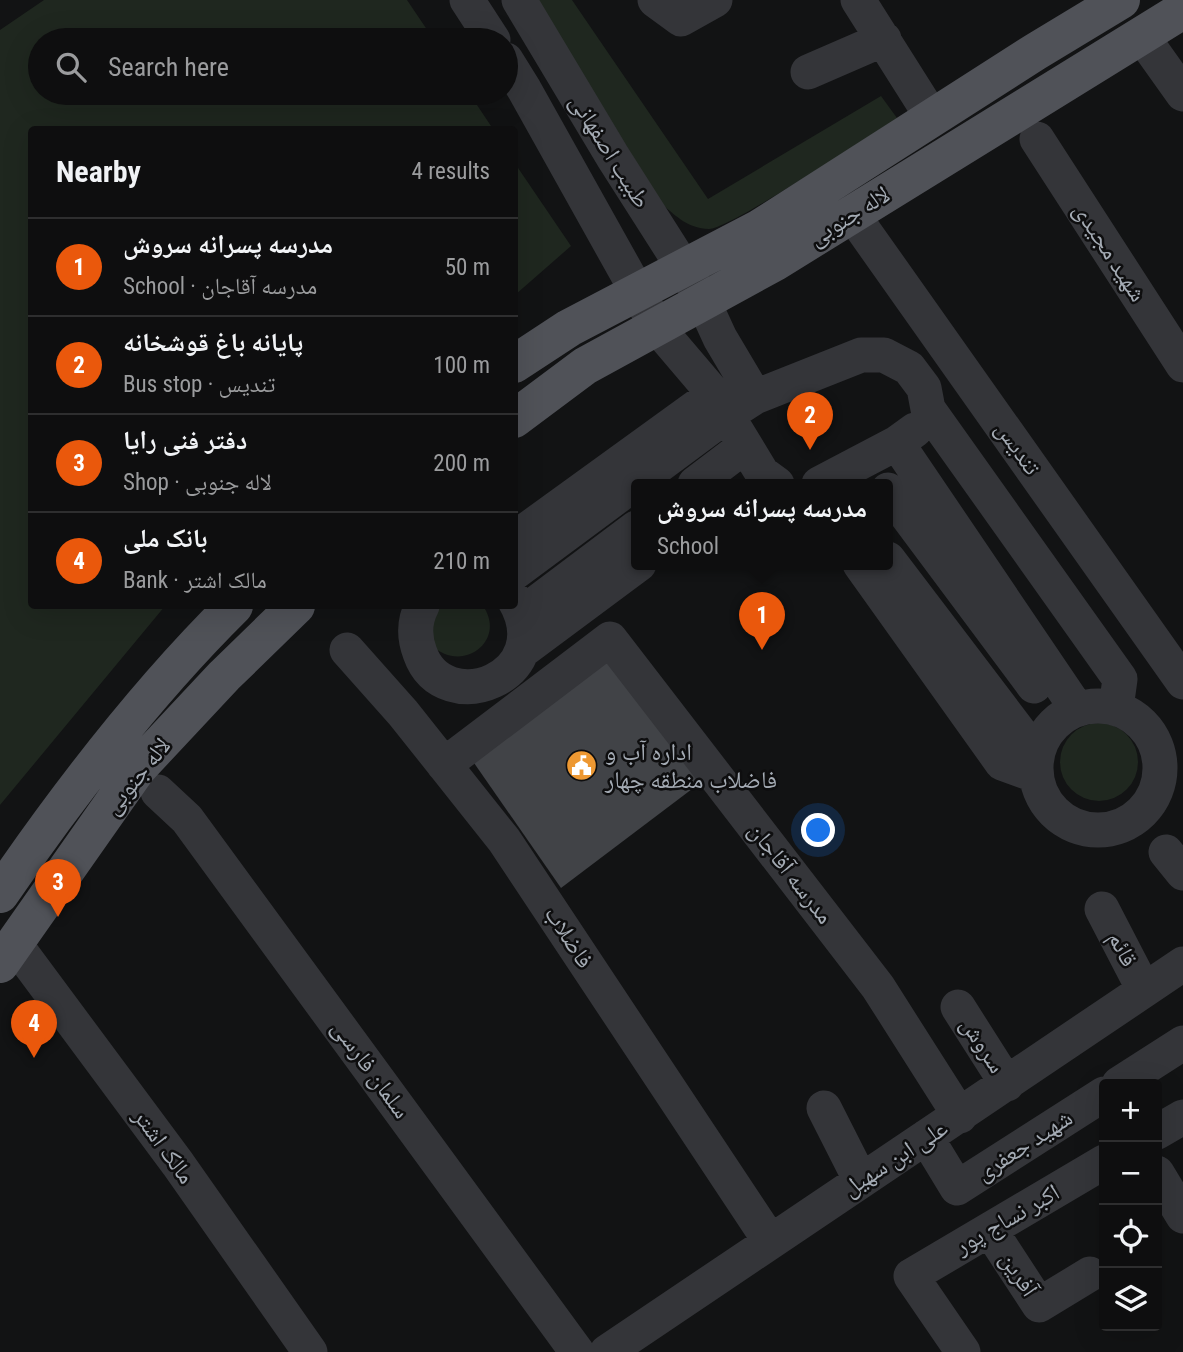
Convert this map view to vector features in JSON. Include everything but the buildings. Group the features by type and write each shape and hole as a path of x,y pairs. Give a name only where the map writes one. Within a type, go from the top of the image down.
{"main road":[{"name":"لاله جنوبی","path":"518,361 569,328 760,228 1121,0"},
{"name":"لاله جنوبی","path":"518,416 585,366 775,262 1141,35 1181,15"},
{"name":"لاله جنوبی","path":"0,894 47,825 108,748 193,646 231,609"},
{"name":"لاله جنوبی","path":"7,953 137,769 224,676 293,609"}],"street":[{"path":"467,0 485,28"},
{"name":"طبیب اصفهانی","path":"519,0 703,301 720,338 732,402"},
{"path":"654,0 681,19 716,0"},
{"path":"858,0 932,117"},
{"path":"1141,35 1183,94"},
{"path":"808,72 884,39"},
{"name":"طبیب اصفهانی","path":"518,79 657,327 732,402"},
{"name":"شهید مجیدی","path":"1037,139 1183,365"},
{"name":"تندیس","path":"852,214 1183,682"},
{"path":"720,338 737,282"},
{"path":"623,345 658,348 684,355"},
{"path":"518,536 732,402 861,355 884,355 909,368 924,388 928,409 1120,679 1116,708"},
{"path":"719,479 758,471 732,402"},
{"path":"634,479 732,402"},
{"path":"840,479 874,472 897,443 915,429 928,409"},
{"path":"897,443 1068,714"},
{"path":"518,570 631,481"},
{"path":"893,496 1068,714"},
{"path":"421,609 415,626 416,643 422,659 433,673 447,682 465,687 482,686 498,680 513,667 522,651 526,632 519,606 631,531"},
{"path":"893,566 1036,765"},
{"path":"522,651 631,570"},
{"path":"864,570 1002,763 1036,765"},
{"name":"مدرسه آقاجان","path":"444,765 611,639 878,987 960,1115"},
{"name":"فاضلاب","path":"347,650 403,713 504,840 770,1241"},
{"path":"1096,706 1116,708 1135,718 1149,732 1158,750 1161,770 1157,790 1147,808 1132,821 1112,829 1091,831 1070,825 1053,813 1041,795 1036,765 1044,735 1068,714 1096,706"},
{"name":"سلمان فارسی","path":"158,792 187,819 577,1352"},
{"name":"قائم","path":"1102,909 1144,990"},
{"name":"مالک اشتر","path":"7,953 178,1164 310,1352"},
{"name":"علی ابن سهیل","path":"628,1347 770,1241 1183,964"},
{"name":"سروش","path":"958,1007 1007,1084"},
{"path":"1127,1079 1183,1043"},
{"name":"شهید جعفری","path":"926,1137 957,1188 1099,1097"},
{"path":"824,1108 861,1181"},
{"path":"1162,1129 1183,1117"},
{"name":"اکبر نساج پور","path":"963,1352 911,1276 1099,1165"},
{"path":"1162,1181 1183,1216"},
{"name":"آفرین","path":"990,1230 1040,1305 1090,1274"}],"shaded area":[{"path":"44,0 407,0 426,28 28,28 28,105 477,105 491,126 28,126 28,609 163,609 0,805 0,30"},
{"path":"535,0 572,0 708,199 881,96 897,118 743,214 709,229 695,227 663,205"},
{"path":"518,168 571,246 518,292"},
{"path":"431,609 484,609 490,631 478,650 468,655 456,656 443,653 431,645"},
{"path":"1099,723 1114,726 1127,734 1135,747 1138,762 1135,777 1127,790 1114,798 1099,801 1084,798 1071,790 1063,777 1060,762 1063,747 1071,734 1084,726"}],"place":[{"name":"پایانه باغ قوشخانه","path":"810,450"},
{"name":"مدرسه پسرانه سروش","path":"762,650"},
{"name":"اداره آب و فاضلاب منطقه چهار","path":"582,766"},
{"name":"دفتر فنی رایا","path":"58,917"},
{"name":"بانک ملی","path":"34,1058"}]}
